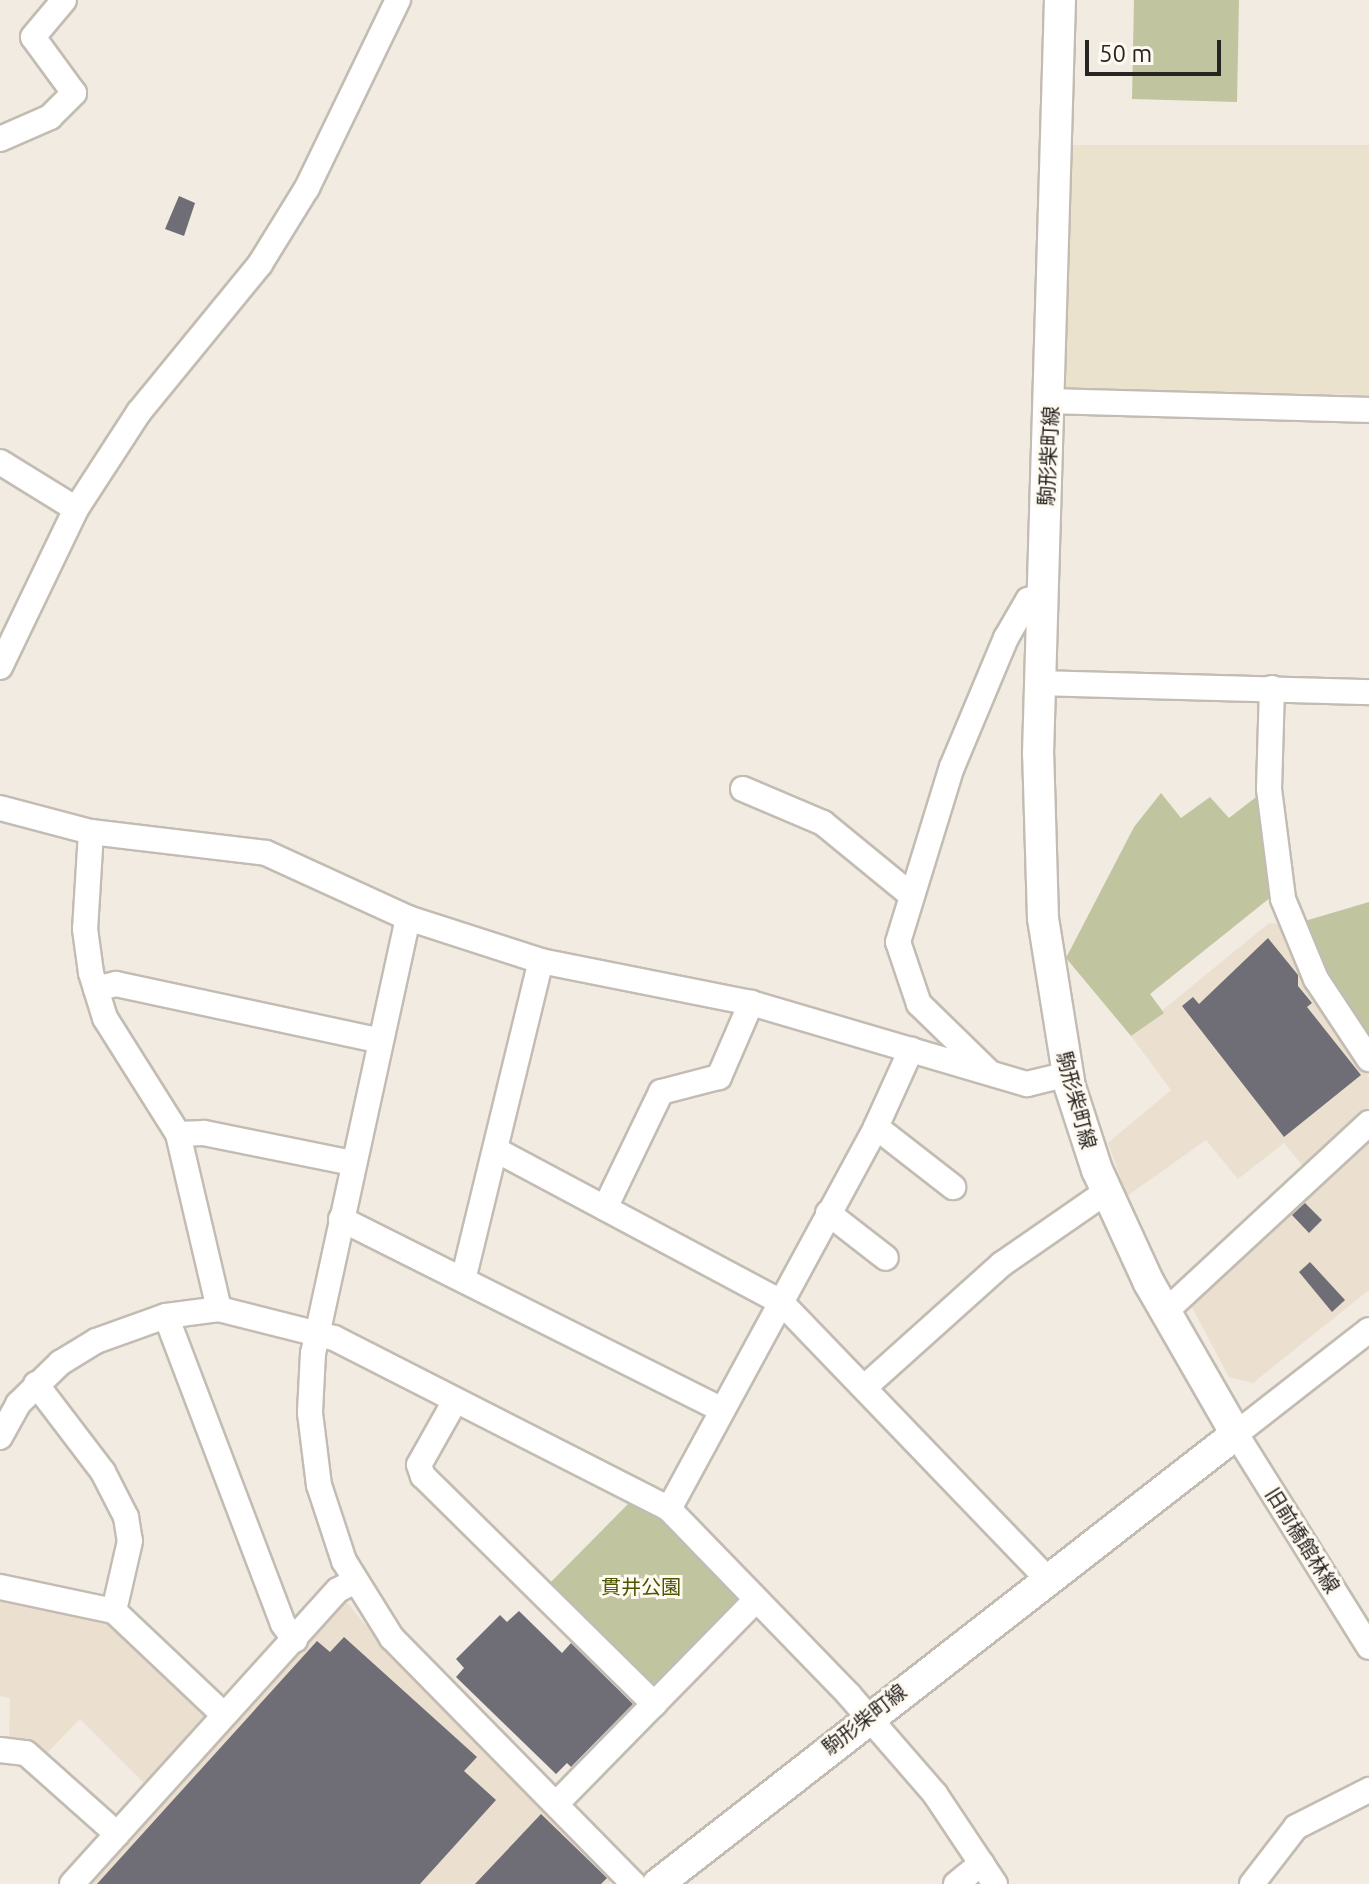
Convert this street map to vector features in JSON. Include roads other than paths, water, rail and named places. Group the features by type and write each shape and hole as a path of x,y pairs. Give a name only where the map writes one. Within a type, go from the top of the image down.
{"main road":[{"name":"駒形柴町線","path":"658,1884 867,1716 1236,1434 1165,1312 1106,1192 1068,1074 1039,871 1042,595 1051,401 1060,0"}],"street":[{"path":"0,139 50,117 74,93 33,37 64,0"},
{"path":"0,667 76,509 139,412 260,264 307,188 398,0"},
{"path":"1051,401 1369,410"},
{"path":"0,462 76,509"},
{"path":"991,1074 919,1004 898,942 952,767 1006,638 1028,600 1042,595"},
{"path":"1040,683 1369,692"},
{"path":"1272,688 1269,789 1283,899 1316,979 1369,1059"},
{"path":"743,789 823,823 911,895"},
{"path":"0,808 91,832 266,853 408,918 541,961 751,1003 1027,1084 1068,1074"},
{"path":"91,832 85,929 96,989 105,1018 178,1134 219,1309"},
{"path":"408,918 378,1040 316,1332 310,1413 324,1507 355,1581 392,1638 634,1884"},
{"path":"464,1276 498,1151 541,961"},
{"path":"96,989 116,984 378,1040"},
{"path":"605,1208 661,1092 719,1077 751,1003"},
{"path":"669,1509 876,1127 911,1050"},
{"path":"1165,1312 1369,1123"},
{"path":"876,1127 953,1187"},
{"path":"178,1134 204,1133 353,1163"},
{"path":"498,1151 781,1302 866,1386 1047,1578"},
{"path":"866,1386 1002,1264 1106,1192"},
{"path":"828,1213 886,1258"},
{"path":"341,1219 464,1276 722,1410"},
{"path":"0,1437 36,1384 96,1341 166,1316 219,1309 316,1332 669,1509 867,1716 935,1794 995,1884"},
{"path":"166,1316 283,1624 295,1640"},
{"path":"1236,1434 1369,1330"},
{"path":"36,1384 103,1472 126,1517 130,1541 114,1611"},
{"path":"455,1401 419,1471 654,1704"},
{"name":"旧前橋館林線","path":"1236,1434 1369,1647"},
{"path":"72,1884 338,1590 355,1581"},
{"path":"0,1587 114,1611 224,1715"},
{"path":"557,1803 755,1601"},
{"path":"0,1750 26,1753 117,1834"},
{"path":"1252,1884 1296,1827 1369,1790"},
{"path":"956,1884 982,1863"}],"park label":[{"name":"貫井公園","path":"641,1586"}]}
